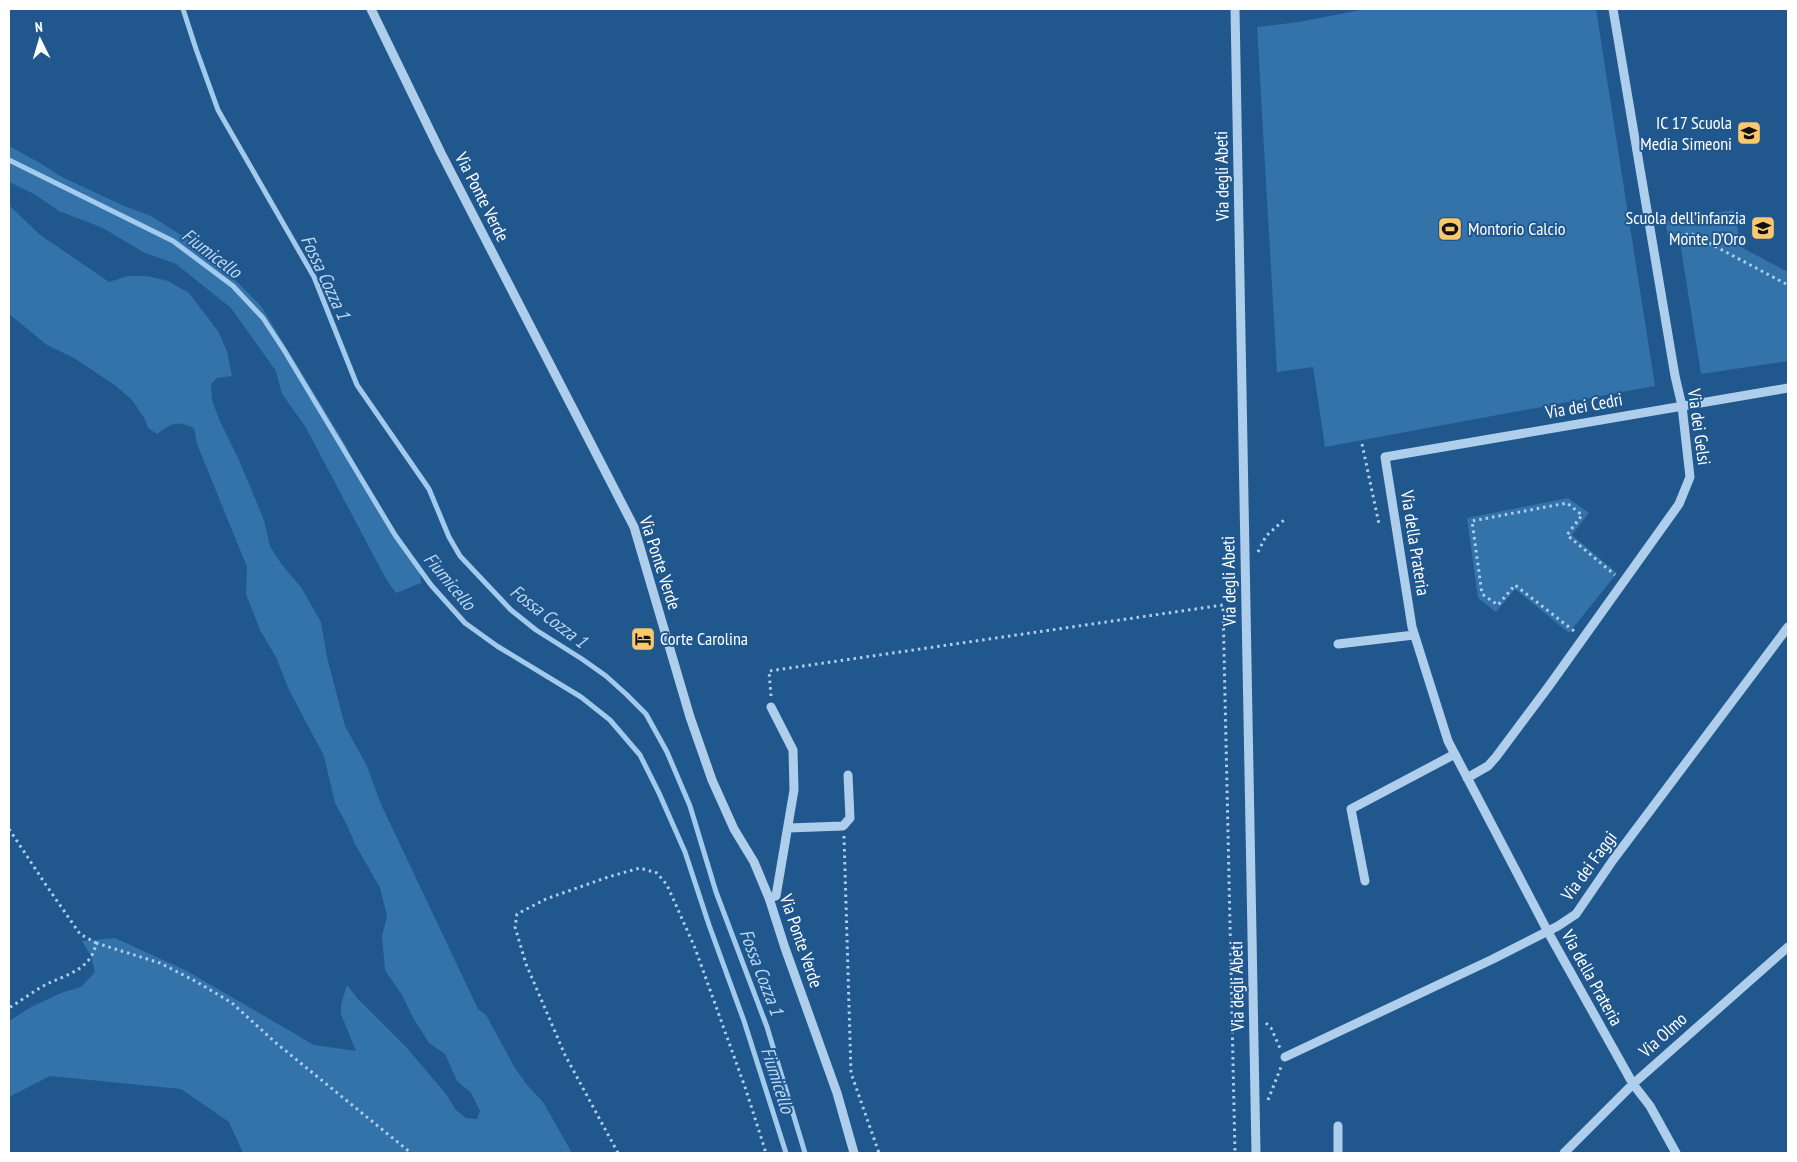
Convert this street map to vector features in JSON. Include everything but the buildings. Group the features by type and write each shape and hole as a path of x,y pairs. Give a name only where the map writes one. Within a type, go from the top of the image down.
{"street":[{"name":"Via Ponte Verde","path":"371,9 440,153 634,527 690,717 712,780 734,830 754,862 769,898 837,1093 854,1153"},
{"name":"Via degli Abeti","path":"1235,9 1256,1153"},
{"name":"Via dei Gelsi","path":"1467,778 1488,766 1496,758 1679,504 1690,477 1682,406 1613,9"},
{"name":"Via dei Cedri","path":"1385,457 1788,388"},
{"name":"Via della Prateria","path":"1385,457 1414,635 1448,741 1548,932 1633,1084 1650,1106 1676,1153"},
{"name":"Via dei Faggi","path":"1285,1057 1548,932 1576,914 1613,860 1788,627"},
{"path":"1338,644 1414,635"},
{"path":"769,898 776,896 794,790 793,750 771,706"},
{"path":"1365,881 1350,809 1455,754"},
{"path":"788,828 843,826 850,818 848,776"},
{"name":"Via Olmo","path":"1564,1153 1633,1084 1788,946"},
{"path":"1338,1126 1338,1153"}],"path":[{"path":"1679,235 1692,234 1788,285"},
{"path":"1362,444 1379,524"},
{"path":"1575,631 1515,585 1498,606 1482,594 1472,521 1566,503 1582,515 1567,535 1616,576"},
{"path":"1258,553 1266,536 1284,520"},
{"path":"771,706 769,671 1222,604 1235,1153"},
{"path":"843,826 851,1073 879,1153"},
{"path":"9,829 80,934 96,943 160,963 232,1003 276,1042 411,1153"},
{"path":"618,1153 566,1055 526,964 515,927 517,914 546,899 640,868 657,873 667,885 695,948 746,1090 766,1153"},
{"path":"9,1008 48,984 76,971 90,959 96,943"}],"shaded area":[{"name":"Montorio Calcio","path":"1366,9 1596,9 1655,386 1325,447 1313,367 1277,372 1257,27 1299,22"},
{"path":"9,146 62,177 124,206 151,216 206,251 261,306 345,444 357,469 420,570 421,583 396,593 386,579 305,426 282,394 276,371 231,308 176,264 143,252 103,228 59,211 34,194 9,182"},
{"path":"9,205 39,234 109,282 128,276 147,276 168,281 189,293 218,331 227,351 232,376 217,378 211,384 212,400 264,520 270,546 282,565 301,587 321,622 327,657 345,726 367,766 380,802 478,1009 486,1015 515,1068 527,1085 543,1102 572,1153 243,1153 229,1122 181,1089 50,1076 9,1097 9,1021 31,1007 61,993 81,987 95,972 91,956 82,941 115,938 187,971 314,1045 356,1051 341,1014 341,1005 347,985 358,999 407,1048 446,1094 456,1110 466,1118 477,1119 480,1111 471,1093 457,1081 445,1054 429,1043 412,1016 402,995 385,970 382,936 387,916 380,888 355,844 335,803 324,756 289,690 276,657 260,630 246,594 247,567 197,444 194,428 178,423 167,427 157,434 148,428 145,419 132,400 116,386 74,358 47,345 9,314"},
{"path":"1734,210 1741,247 1788,272 1788,361 1701,374 1679,236 1668,236 1665,221"},
{"path":"1568,498 1589,513 1572,535 1617,573 1569,633 1515,589 1496,612 1478,598 1467,518"}],"waterway":[{"name":"Fossa Cozza 1","path":"183,9 218,110 314,277 357,385 429,489 449,537 460,556 511,610 536,630 606,676 626,694 646,714 667,752 690,806 716,892 767,1027 805,1153"},
{"name":"Fiumicello","path":"9,160 173,241 233,286 263,318 395,535 431,585 465,623 497,646 581,697 610,720 640,755 685,852 744,1021 786,1153"}],"place":[{"name":"IC 17 Scuola Media Simeoni","path":"1749,133"},
{"name":"Scuola dell’infanzia Monte D’Oro","path":"1763,228"},
{"name":"Montorio Calcio","path":"1450,229"},
{"name":"Corte Carolina","path":"643,639"}]}
